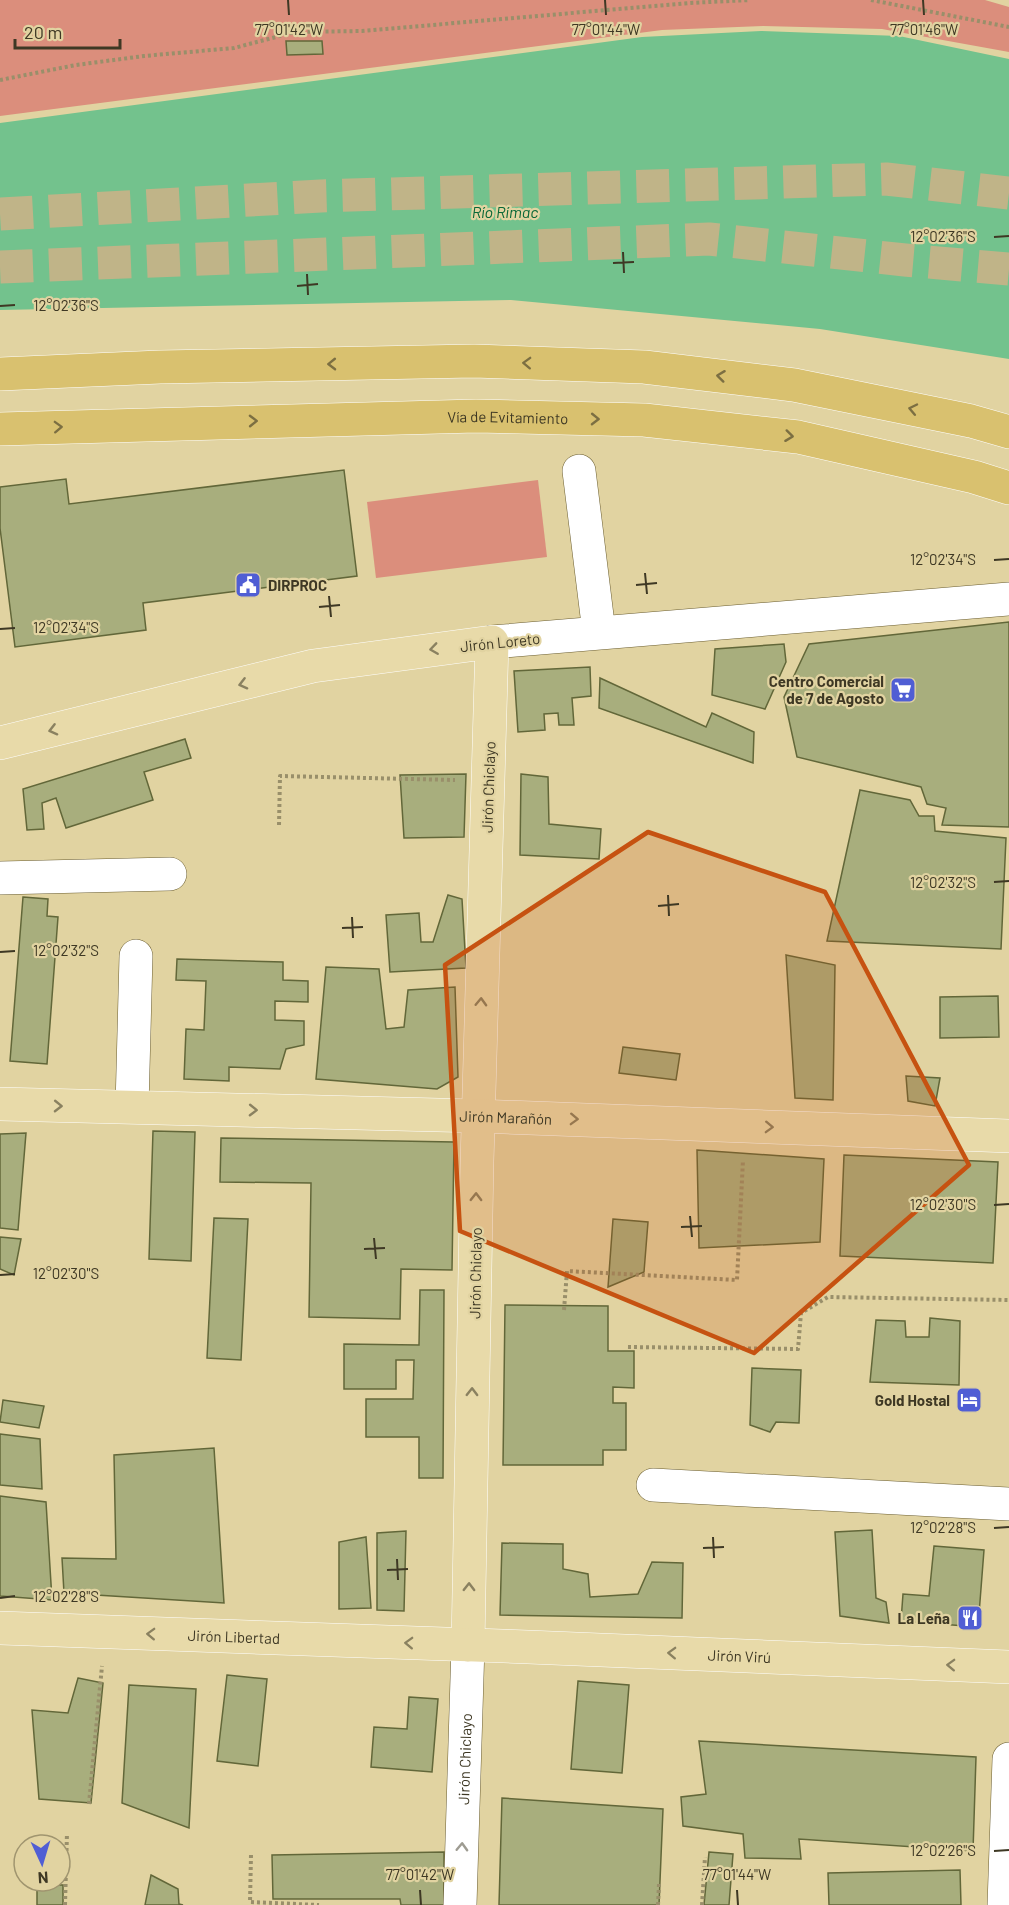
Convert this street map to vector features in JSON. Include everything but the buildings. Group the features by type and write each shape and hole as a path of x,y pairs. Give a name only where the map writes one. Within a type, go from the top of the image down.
{"highway":[{"path":"0,374 160,367 474,361 644,367 794,385 970,421 1009,432"},
{"name":"Vía de Evitamiento","path":"0,429 476,416 644,420 798,437 974,477 1009,488"}],"main road":[{"name":"Jirón Loreto","path":"0,743 313,666 492,642"},
{"name":"Jirón Chiclayo","path":"468,1645 478,1116 492,642"},
{"name":"Jirón Marañón","path":"0,1104 478,1116 1009,1136"},
{"name":"Jirón Libertad","path":"0,1628 468,1645"},
{"name":"Jirón Virú","path":"468,1645 1009,1667"}],"street":[{"path":"579,471 599,632"},
{"name":"Jirón Loreto","path":"492,642 1009,599"},
{"path":"0,878 170,874"},
{"path":"132,1107 136,956"},
{"path":"652,1485 1009,1504"},
{"name":"Jirón Chiclayo","path":"460,1905 468,1645"},
{"path":"1004,1905 1009,1759"}],"path":[{"path":"0,80 76,65 234,48 295,32 362,31 689,3 750,0"},
{"path":"871,0 1009,27"},
{"path":"279,825 280,776 488,781"},
{"path":"564,1310 567,1272 737,1280 745,1126"},
{"path":"627,1347 798,1349 801,1313 828,1297 1009,1300"},
{"path":"89,1804 106,1632"},
{"path":"251,1855 250,1902 319,1905"},
{"path":"702,1905 705,1857"},
{"path":"658,1905 659,1884"}],"highlighted area":[{"path":"648,832 825,892 969,1165 754,1353 460,1231 445,965"}],"shaded area":[{"path":"0,0 985,0 1009,7 1009,52 882,29 763,26 662,30 0,116"},
{"path":"538,480 547,557 376,578 367,502"}],"water":[{"name":"Río Rímac","path":"761,31 899,36 1009,59 1009,359 820,329 511,300 0,310 0,123 642,37"}],"tunnel":[{"path":"0,214 321,196 886,179 1009,193"},
{"path":"0,267 709,239 1009,269"}],"place":[{"name":"DIRPROC","path":"248,585"},
{"name":"Centro Comercial de 7 de Agosto","path":"903,690"},
{"name":"Gold Hostal","path":"969,1400"},
{"name":"La Leña","path":"970,1618"}]}
